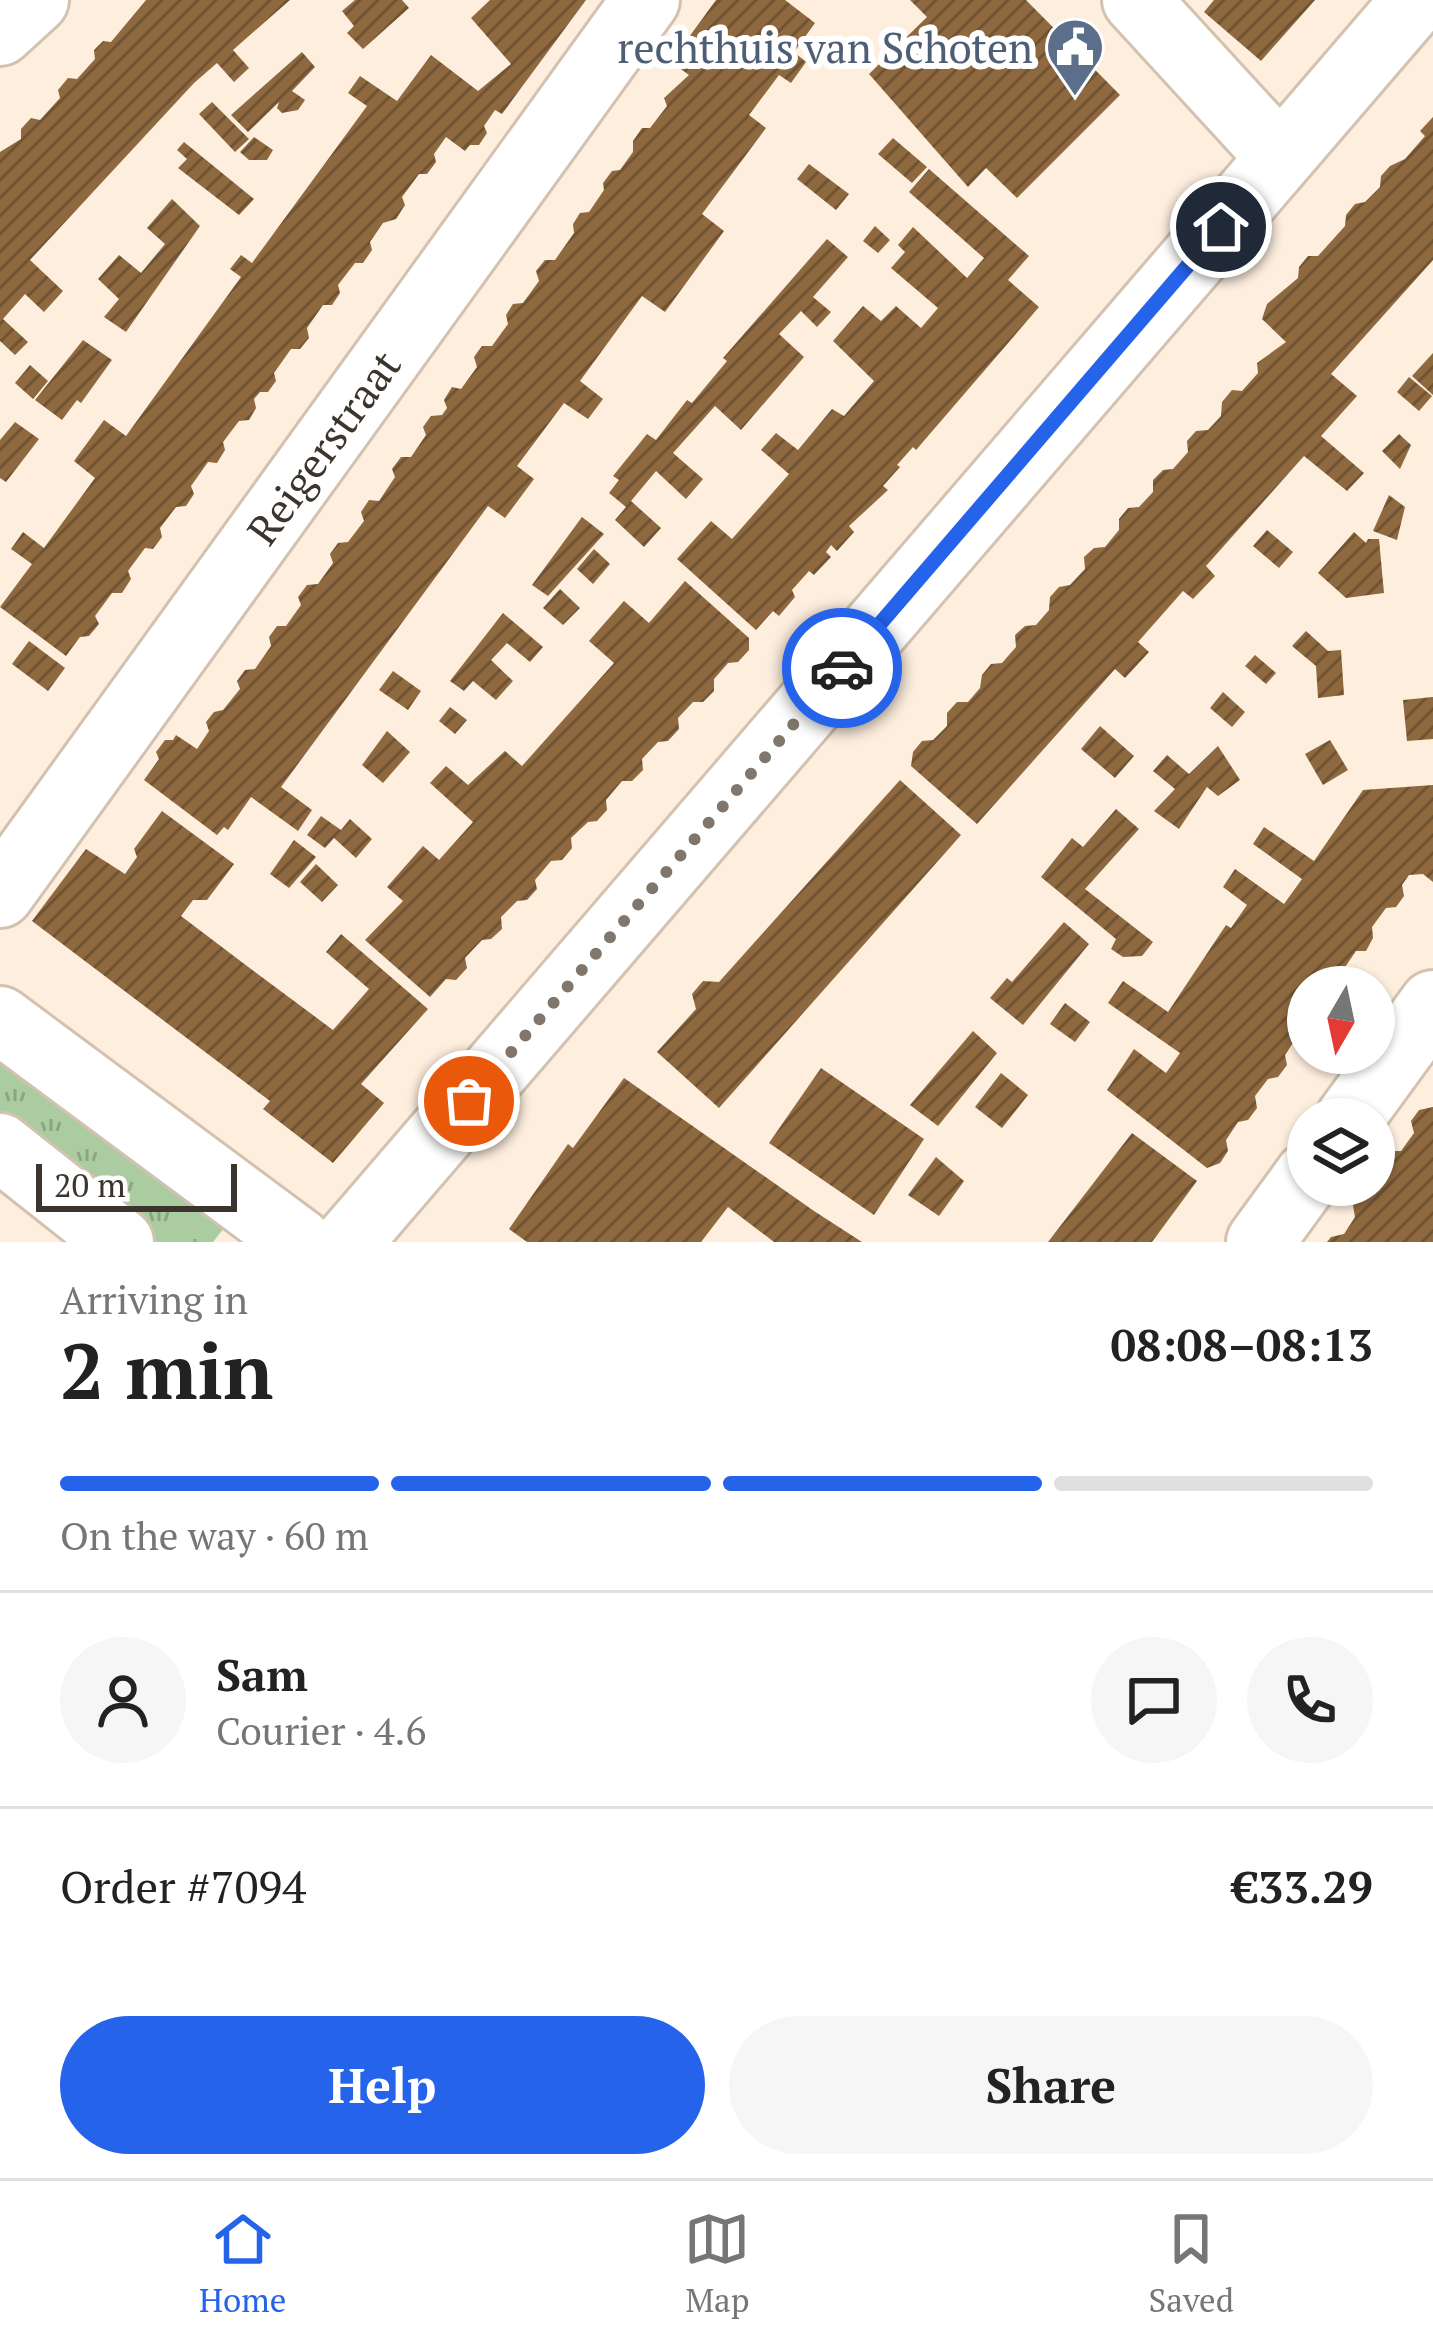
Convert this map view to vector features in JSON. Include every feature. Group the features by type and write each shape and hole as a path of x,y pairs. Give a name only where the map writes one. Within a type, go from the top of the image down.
{"street":[{"path":"0,32 35,0"},
{"name":"Reigerstraat","path":"0,894 646,0"},
{"path":"1136,0 1280,158"},
{"path":"348,1242 1416,0"},
{"path":"1364,1098 1433,1004"},
{"path":"0,1020 298,1242"},
{"path":"0,1148 121,1242"},
{"path":"1260,1242 1287,1205"}],"green space":[{"path":"0,1039 235,1214 213,1242 156,1242 0,1124"}],"building":[{"path":"146,0 290,0 233,50 249,68 234,82 217,63 194,83 30,260 63,291 44,312 25,294 3,319 28,342 15,355 0,341 0,152 21,139 21,129 31,118 40,120 60,98 58,90 68,78 77,79 95,59 94,50 103,41 111,42"},
{"path":"355,0 402,0 409,8 363,49 347,33 354,26 342,11"},
{"path":"490,0 586,0 502,114 495,110 479,145 465,151 446,137 434,154 436,162 427,174 419,174 402,197 405,205 396,219 383,223 363,263 355,263 338,285 340,293 332,305 323,305 307,328 309,338 300,349 291,349 274,373 276,381 268,392 254,399 256,408 249,420 239,421 223,442 225,450 217,463 208,462 191,486 194,494 186,506 176,507 160,528 162,537 153,549 145,548 128,571 131,579 122,593 112,593 95,616 99,624 89,636 80,637 66,656 0,607 32,564 11,549 23,532 44,548 95,478 74,461 104,420 126,436 241,277 230,269 241,255 252,263 367,106 348,93 360,76 397,101 431,55 478,91 511,64 471,18"},
{"path":"716,0 785,0 815,23 794,52 806,62 791,83 779,75 749,115 766,128 702,214 724,231 665,312 642,296 580,381 603,399 588,419 564,403 517,466 534,479 505,518 488,506 281,787 312,810 298,831 251,797 228,830 224,827 217,835 144,780 159,759 156,752 176,735 197,749 209,731 206,722 240,689 237,681 245,670 255,669 271,646 269,637 277,626 286,626 301,605 298,597 307,585 318,584 333,563 330,554 338,543 348,542 364,521 361,512 369,500 379,501 395,477 392,469 401,457 411,457 426,435 423,427 431,416 442,415 447,408 444,400 452,387 461,389 477,367 474,357 482,346 492,346 508,324 506,315 513,304 523,303 539,281 536,271 545,260 555,260 574,233 580,213 589,212 604,190 603,183 633,152 633,141 642,128 650,128 667,106 664,98 689,75 670,61 675,56 673,49 689,37"},
{"path":"910,0 1026,0 1120,95 1017,198 986,168 968,187 869,74 927,17"},
{"path":"1214,0 1315,0 1261,61 1204,12"},
{"path":"302,52 315,67 292,91 305,100 298,110 282,113 279,102 248,132 231,115"},
{"path":"212,102 249,139 235,152 199,114"},
{"path":"1433,117 1433,260 1331,374 1357,396 1321,436 1364,473 1347,491 1304,456 1206,566 1215,576 1193,599 1183,591 1138,642 1149,652 1125,678 1115,669 977,824 911,766 913,752 947,726 947,713 957,702 968,702 991,664 1002,663 1016,647 1015,635 1025,626 1036,625 1049,610 1050,597 1085,569 1084,557 1094,548 1105,547 1128,508 1139,507 1153,492 1153,480 1163,470 1173,469 1188,452 1187,441 1221,416 1222,402 1232,390 1242,391 1258,373 1257,363 1286,342 1262,319 1267,304 1298,278 1299,267 1308,256 1318,256 1345,226 1346,215 1355,204 1365,202 1380,187 1381,176 1390,166 1405,159 1425,136 1420,131"},
{"path":"254,137 273,150 267,160 249,160 240,152"},
{"path":"893,138 927,167 912,183 878,154"},
{"path":"184,142 254,199 239,215 178,168 187,159 177,150"},
{"path":"809,164 849,194 836,210 797,179"},
{"path":"929,169 1029,256 1008,280 1039,307 916,450 913,447 897,465 900,467 883,486 888,490 849,526 854,532 837,551 831,545 826,552 831,557 792,590 795,597 779,616 773,611 756,630 677,559 711,521 732,539 789,474 761,450 776,433 798,450 832,409 844,416 874,381 833,341 863,306 881,321 896,306 921,328 938,308 891,268 905,252 898,245 913,227 967,278 984,258 909,192"},
{"path":"172,199 200,226 126,332 104,317 119,299 98,279 119,255 141,273 165,244 147,228"},
{"path":"875,226 890,240 878,253 863,241"},
{"path":"827,239 848,257 813,297 831,312 817,327 801,311 779,334 804,357 741,430 715,406 673,453 703,479 686,499 656,471 631,501 661,528 644,547 615,520 626,507 609,493 619,480 613,476 647,434 656,440 687,400 692,403 727,361 723,358"},
{"path":"83,340 112,360 81,403 77,400 62,420 35,400"},
{"path":"1433,353 1433,395 1412,376"},
{"path":"30,365 48,381 33,399 15,383"},
{"path":"1409,377 1432,396 1419,411 1397,392"},
{"path":"15,422 39,439 6,482 0,478 0,440"},
{"path":"1399,434 1411,445 1400,469 1382,451"},
{"path":"1389,495 1405,507 1397,540 1373,531"},
{"path":"582,517 604,534 548,596 532,585"},
{"path":"1267,530 1293,552 1279,568 1253,546"},
{"path":"1354,532 1366,543 1379,539 1384,593 1346,598 1318,573"},
{"path":"594,549 610,564 593,584 577,569"},
{"path":"685,581 749,638 749,650 738,662 728,663 703,702 693,702 678,718 679,729 642,759 643,770 632,781 622,781 597,821 588,822 571,838 572,848 562,860 551,861 535,880 537,889 527,900 517,901 501,917 502,929 482,940 465,958 467,968 456,980 446,979 430,997 365,940 403,901 387,887 423,846 439,860 473,822 430,783 446,766 468,785 505,751 522,766 614,663 589,641 624,601 649,623"},
{"path":"560,589 580,608 563,625 543,608"},
{"path":"503,613 543,647 530,662 507,643 491,660 513,681 496,700 473,681 464,691 450,681"},
{"path":"1306,631 1328,651 1341,650 1344,695 1318,698 1316,666 1292,646"},
{"path":"29,641 65,668 48,691 12,664"},
{"path":"1255,655 1276,673 1266,684 1245,666"},
{"path":"393,671 421,691 408,710 379,690"},
{"path":"1223,692 1245,712 1232,727 1210,708"},
{"path":"1433,697 1433,739 1407,741 1403,700"},
{"path":"450,707 467,720 455,734 439,721"},
{"path":"1100,726 1134,756 1115,778 1081,749"},
{"path":"387,731 410,752 383,783 362,765"},
{"path":"1330,740 1348,770 1323,785 1305,754"},
{"path":"1218,746 1240,780 1218,796 1207,787 1179,829 1154,811 1175,789 1153,771 1167,755 1189,774"},
{"path":"900,780 961,835 719,1108 657,1052 696,1009 692,994 703,981 719,982"},
{"path":"1433,785 1433,882 1423,874 1409,875 1402,885 1404,896 1396,907 1386,908 1372,927 1373,938 1366,951 1356,951 1346,966 1287,966 1287,1065 1255,1096 1257,1108 1248,1120 1238,1122 1226,1140 1228,1151 1220,1163 1207,1168 1107,1090 1134,1049 1166,1073 1180,1053 1108,1003 1123,981 1168,1012 1226,925 1231,928 1247,905 1223,887 1235,869 1284,904 1302,879 1253,844 1264,827 1314,861 1363,790"},
{"path":"1116,809 1139,829 1085,889 1153,942 1142,956 1123,957 1111,949 1116,939 1041,877 1072,838 1083,847"},
{"path":"162,811 234,864 207,900 193,900 181,916 333,1030 369,989 326,952 341,934 428,1009 361,1084 384,1103 333,1163 263,1109 270,1101 32,921 86,849 125,874 137,857 134,849"},
{"path":"321,816 341,830 350,819 372,839 356,858 334,838 325,848 307,835"},
{"path":"294,840 316,857 289,888 270,874"},
{"path":"316,864 338,885 322,902 300,882"},
{"path":"1064,922 1089,944 1023,1025 990,998 1007,978 1012,982"},
{"path":"1065,1003 1090,1022 1075,1042 1050,1024"},
{"path":"973,1031 997,1053 938,1126 910,1105"},
{"path":"821,1068 924,1139 874,1215 769,1143"},
{"path":"1001,1073 1028,1095 1002,1128 975,1107"},
{"path":"624,1078 862,1242 774,1242 728,1207 701,1242 527,1242 509,1229 568,1144 573,1148"},
{"path":"1433,1107 1433,1242 1327,1242 1344,1234 1355,1217 1353,1206 1395,1206 1395,1151 1401,1151 1414,1133 1411,1121 1419,1110"},
{"path":"1132,1133 1197,1181 1152,1242 1048,1242"},
{"path":"936,1157 964,1181 939,1216 908,1195"}],"way so far":[{"path":"469,1101 842,668"}],"place":[{"name":"rechthuis van Schoten","path":"1075,98"}],"route":[{"path":"842,668 1221,227"}]}
